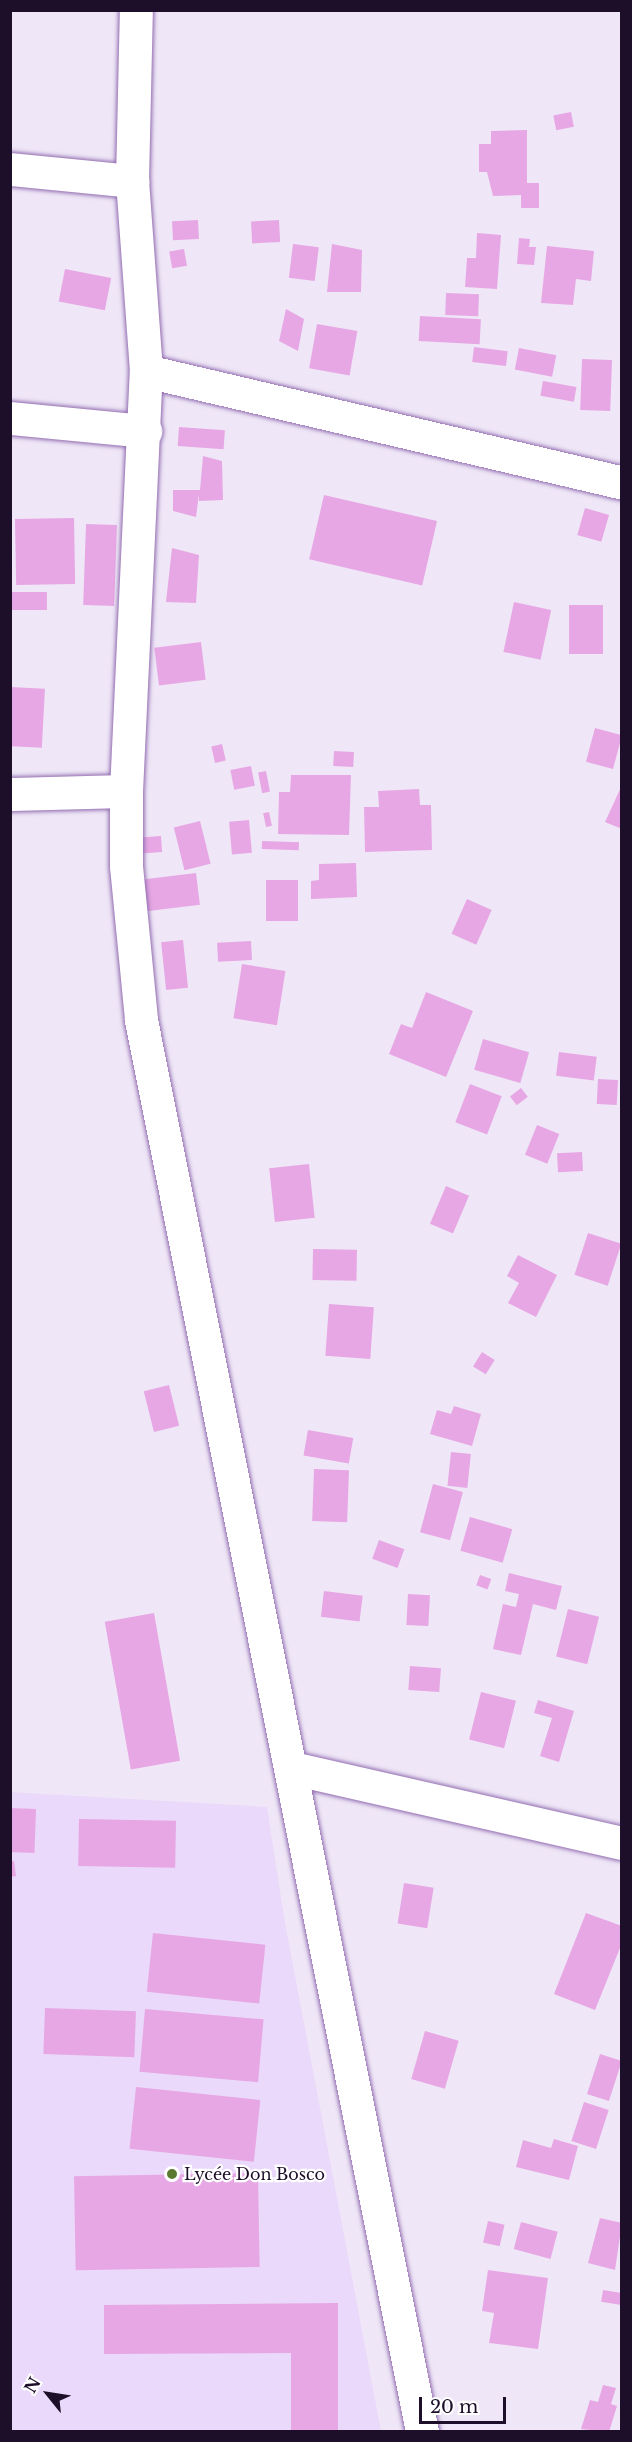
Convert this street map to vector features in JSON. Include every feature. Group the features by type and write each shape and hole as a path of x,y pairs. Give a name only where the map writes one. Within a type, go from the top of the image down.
{"street":[{"path":"136,10 132,181 146,371 145,431 126,791 126,866 141,1020 292,1768 422,2432"},
{"path":"10,169 132,181"},
{"path":"146,371 621,483"},
{"path":"10,418 145,431"},
{"path":"10,794 126,791"},
{"path":"292,1768 621,1843"}],"shaded area":[{"name":"Lycée Don Bosco","path":"10,1792 267,1807 284,1917 381,2431 11,2431"}],"building":[{"path":"571,112 574,127 556,130 553,115"},
{"path":"527,130 527,183 539,183 539,208 521,208 521,195 493,196 487,172 479,172 479,144 491,144 491,131"},
{"path":"198,220 199,239 173,240 172,221"},
{"path":"279,220 280,242 252,243 251,221"},
{"path":"477,233 501,235 497,289 465,287 467,258 476,258"},
{"path":"519,238 530,239 529,247 536,247 534,265 517,264"},
{"path":"293,244 319,247 315,281 289,278"},
{"path":"332,244 362,250 361,292 327,292"},
{"path":"547,246 594,251 591,281 576,279 573,305 541,303"},
{"path":"184,249 187,266 172,268 169,252"},
{"path":"65,269 111,278 105,310 59,301"},
{"path":"446,293 479,294 478,316 445,315"},
{"path":"286,309 304,319 298,351 279,341"},
{"path":"420,316 481,319 480,344 419,341"},
{"path":"317,324 357,331 350,375 309,368"},
{"path":"474,347 508,351 506,366 472,362"},
{"path":"519,348 556,355 552,377 515,370"},
{"path":"582,359 612,360 610,411 580,410"},
{"path":"543,381 576,387 574,402 540,396"},
{"path":"179,427 225,430 224,449 178,446"},
{"path":"203,456 222,461 223,500 199,501 199,494 196,517 173,511 173,490 200,490"},
{"path":"324,495 437,521 422,585 309,559"},
{"path":"585,508 609,515 601,542 577,535"},
{"path":"74,518 75,584 16,585 15,519"},
{"path":"86,524 117,525 114,606 83,605"},
{"path":"172,548 199,555 196,603 166,602"},
{"path":"10,592 47,592 47,610 10,610"},
{"path":"514,602 551,610 541,660 503,652"},
{"path":"569,605 603,605 603,654 569,654"},
{"path":"201,642 206,680 159,685 154,648"},
{"path":"10,687 45,689 42,748 10,746"},
{"path":"595,728 622,735 613,769 586,762"},
{"path":"222,744 226,761 215,763 211,746"},
{"path":"334,751 354,752 353,767 333,766"},
{"path":"251,766 255,786 234,790 230,770"},
{"path":"266,771 270,792 262,793 258,773"},
{"path":"291,775 351,775 349,835 278,834 279,792 290,792"},
{"path":"622,785 622,829 605,822"},
{"path":"419,789 420,805 431,805 432,850 365,852 364,807 379,807 378,791"},
{"path":"269,812 272,826 266,827 263,813"},
{"path":"249,820 252,853 232,855 229,822"},
{"path":"200,821 211,864 184,870 174,828"},
{"path":"161,836 162,852 137,854 136,838"},
{"path":"262,841 299,842 299,850 262,849"},
{"path":"356,863 357,897 311,899 311,881 319,880 319,864"},
{"path":"196,873 200,905 144,912 140,880"},
{"path":"266,880 298,880 298,921 266,921"},
{"path":"467,899 492,910 476,945 452,934"},
{"path":"183,940 188,988 166,990 161,942"},
{"path":"251,941 252,960 218,962 217,943"},
{"path":"242,964 285,971 277,1025 233,1018"},
{"path":"426,992 473,1011 446,1077 389,1054 401,1024 412,1028"},
{"path":"483,1039 529,1052 520,1083 474,1070"},
{"path":"559,1052 597,1057 594,1080 556,1076"},
{"path":"598,1079 618,1080 617,1105 597,1104"},
{"path":"470,1084 502,1096 487,1134 455,1122"},
{"path":"521,1088 528,1097 517,1105 510,1097"},
{"path":"537,1125 559,1134 547,1164 525,1155"},
{"path":"582,1152 583,1171 558,1172 557,1153"},
{"path":"309,1164 315,1218 275,1222 269,1168"},
{"path":"446,1186 469,1196 453,1234 430,1224"},
{"path":"588,1233 621,1244 608,1286 574,1275"},
{"path":"313,1249 357,1250 356,1281 312,1280"},
{"path":"518,1255 557,1275 536,1317 508,1303 519,1283 507,1276"},
{"path":"329,1304 374,1307 370,1359 325,1356"},
{"path":"482,1352 495,1360 486,1374 473,1366"},
{"path":"169,1385 179,1426 154,1432 144,1391"},
{"path":"454,1406 481,1414 472,1446 430,1434 437,1410 451,1414"},
{"path":"308,1430 353,1438 349,1464 303,1456"},
{"path":"451,1452 471,1454 467,1488 447,1486"},
{"path":"314,1469 349,1470 347,1522 312,1521"},
{"path":"433,1484 463,1492 450,1540 420,1532"},
{"path":"470,1517 512,1529 503,1563 460,1551"},
{"path":"379,1540 404,1549 398,1568 372,1559"},
{"path":"509,1573 562,1586 556,1610 533,1604 521,1655 493,1649 503,1604 516,1607 519,1594 505,1591"},
{"path":"480,1575 491,1579 488,1589 476,1585"},
{"path":"324,1591 363,1596 360,1622 321,1617"},
{"path":"408,1594 430,1595 428,1626 406,1625"},
{"path":"568,1609 599,1617 587,1664 556,1657"},
{"path":"154,1613 180,1761 131,1769 105,1622"},
{"path":"410,1666 441,1668 439,1692 408,1690"},
{"path":"481,1692 516,1701 504,1748 469,1740"},
{"path":"538,1700 574,1711 559,1762 540,1756 552,1718 534,1713"},
{"path":"10,1808 36,1809 34,1853 10,1852"},
{"path":"79,1819 176,1821 175,1868 78,1866"},
{"path":"14,1861 16,1876 10,1877 10,1862"},
{"path":"404,1883 434,1888 427,1928 398,1923"},
{"path":"586,1913 622,1926 622,1943 595,2010 554,1994"},
{"path":"153,1933 265,1945 259,2003 147,1992"},
{"path":"45,2008 136,2011 134,2057 43,2054"},
{"path":"145,2009 264,2019 258,2082 140,2072"},
{"path":"425,2031 459,2041 445,2089 411,2079"},
{"path":"600,2054 622,2061 609,2101 587,2094"},
{"path":"136,2087 260,2100 254,2162 130,2149"},
{"path":"584,2102 609,2110 596,2149 571,2141"},
{"path":"554,2139 578,2146 569,2180 516,2167 523,2140 551,2148"},
{"path":"258,2173 260,2267 76,2270 74,2176"},
{"path":"600,2218 622,2223 615,2270 588,2263"},
{"path":"488,2221 505,2225 500,2246 483,2242"},
{"path":"521,2222 558,2232 550,2259 514,2249"},
{"path":"488,2270 548,2278 538,2349 489,2343 494,2313 482,2311"},
{"path":"603,2290 622,2293 620,2305 601,2302"},
{"path":"338,2303 338,2432 291,2432 291,2353 104,2354 104,2305"},
{"path":"603,2385 616,2388 611,2404 617,2406 609,2432 581,2429 590,2400 598,2402"}],"place":[{"name":"Lycée Don Bosco","path":"172,2174"}]}
